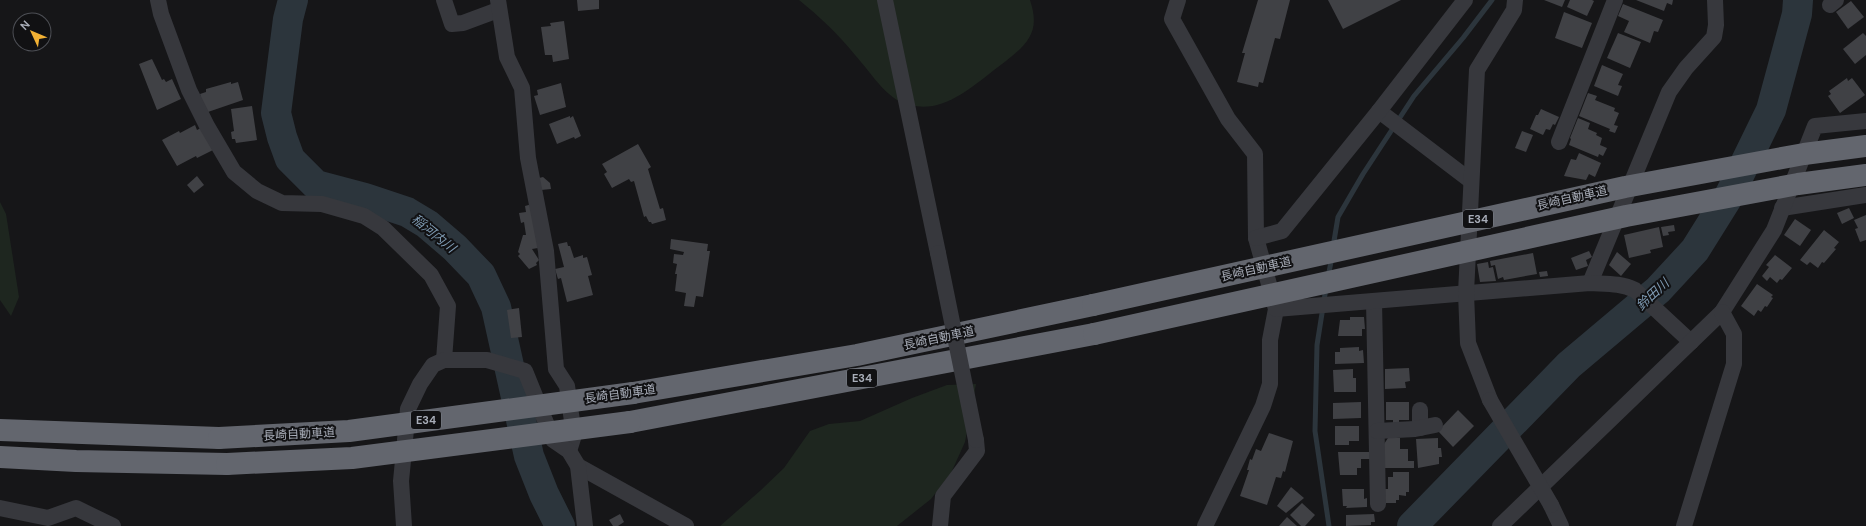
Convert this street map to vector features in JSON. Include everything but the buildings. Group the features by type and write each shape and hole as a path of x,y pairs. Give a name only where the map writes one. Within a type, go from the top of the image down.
{"highway":[{"name":"長崎自動車道","path":"0,430 218,438 350,431 632,393 857,355 1093,306 1625,187 1804,154 1866,146"},
{"name":"長崎自動車道","path":"0,457 76,461 227,464 352,458 630,422 1094,334 1626,216 1798,184 1866,175"}],"street":[{"path":"158,0 160,14 190,90 207,126 234,172 258,191 282,204 322,204 364,216 383,228 431,275 448,306 444,360"},
{"path":"444,0 452,24 463,23 498,5 507,57 522,88 528,158 546,251 556,369 567,386 574,436 570,451"},
{"path":"885,0 976,440 976,450 943,496 940,526"},
{"path":"1178,0 1172,19 1228,119 1254,154 1256,238 1276,309 1270,340 1270,384 1263,406 1205,526"},
{"path":"1256,238 1282,231 1384,114 1465,0"},
{"path":"1515,0 1514,10 1477,70 1466,293 1468,343 1490,400 1551,505 1561,526"},
{"path":"1559,142 1615,0"},
{"path":"1590,283 1669,92 1686,68 1714,37 1716,25 1715,0"},
{"path":"1384,114 1471,181"},
{"path":"1500,526 1685,337 1722,312 1774,230 1815,126 1866,121"},
{"path":"1782,208 1866,195"},
{"path":"1276,309 1590,283 1625,285 1635,290 1685,337"},
{"path":"1374,301 1378,504"},
{"path":"1684,526 1734,364 1734,334 1722,312"},
{"path":"404,526 401,481 408,409 420,384 433,365 444,360 487,360 525,371 553,440 570,451 578,466 585,526"},
{"path":"1376,431 1427,426 1420,410"},
{"path":"578,466 686,526"},
{"path":"0,508 48,518 76,508 113,526"}],"shaded area":[{"path":"799,0 1030,0 1034,20 1031,35 1021,48 965,92 947,102 937,105 918,106 903,103 887,92 836,33"},
{"path":"0,202 6,214 19,297 11,316 0,300"},
{"path":"976,384 965,442 951,473 931,499 897,526 720,526 784,468 810,431 829,424 860,421 912,398 947,385"}],"waterway":[{"name":"稲河内川","path":"293,0 288,19 276,113 282,137 290,159 316,185 365,198 407,212 427,224 455,248 481,275 496,307 529,456 544,494 560,526"},
{"path":"1333,247 1338,217 1363,174 1414,96 1463,38 1492,0"},
{"name":"鈴田川","path":"1412,526 1569,365 1658,290 1695,250 1730,194 1771,110 1797,14 1798,0"},
{"path":"1328,277 1332,257"},
{"path":"1326,288 1317,345 1315,431 1329,526"}]}
